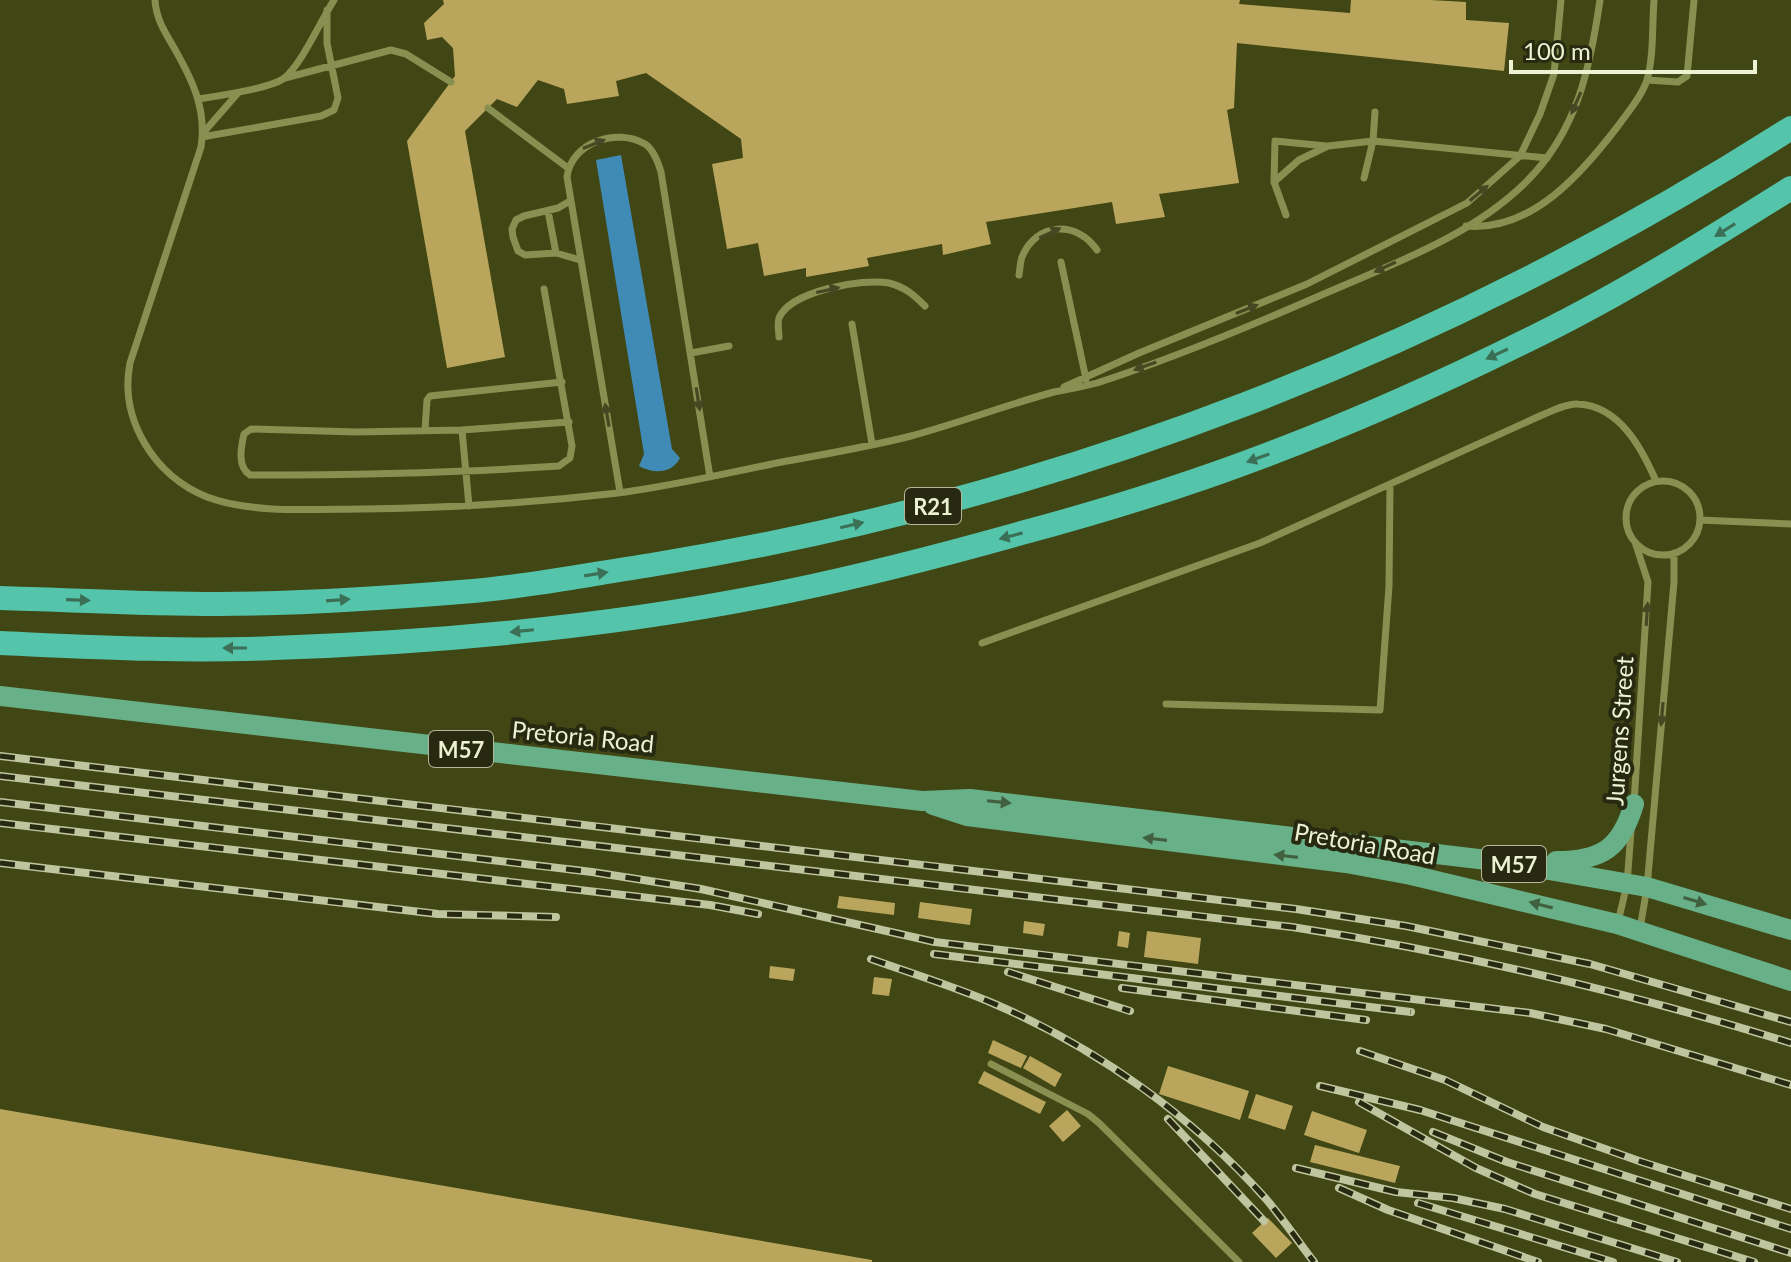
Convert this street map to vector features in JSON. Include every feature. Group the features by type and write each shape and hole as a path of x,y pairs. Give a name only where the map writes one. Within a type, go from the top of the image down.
{"highway":[{"name":"R21","path":"0,598 218,604 478,591 743,550 913,511 1129,448 1324,374 1507,290 1714,178 1791,128"},
{"name":"R21","path":"0,643 271,648 447,639 539,630 710,605 790,591 961,550 1103,511 1262,457 1423,389 1606,299 1791,188"}],"main road":[{"name":"Pretoria Road","path":"0,696 922,801 970,799 1504,862 1637,885 1791,930"},
{"name":"Pretoria Road","path":"922,801 967,816 1411,875 1617,924 1791,981"},
{"path":"1504,862 1579,861 1595,856 1622,836 1634,804"}],"lane":[{"path":"155,0 159,22 176,50 204,120 203,135 130,363 132,416 145,445 163,468 184,486 229,503 291,509 469,506 620,492 710,477 872,444 992,413 1147,366 1285,311 1398,261 1485,215 1524,184 1547,158 1578,102 1589,70 1600,0"},
{"path":"283,79 311,42 334,0"},
{"path":"1054,392 1362,259 1467,203 1520,156 1540,114 1554,74 1561,0"},
{"path":"1466,226 1485,228 1510,220 1556,196 1589,164 1632,108 1647,80 1654,0"},
{"path":"1647,80 1678,82 1687,76 1694,0"},
{"path":"203,135 328,114 334,110 338,98 327,43 327,10"},
{"path":"198,99 238,93 391,50 406,54 451,82"},
{"path":"203,135 238,93"},
{"path":"488,108 568,168"},
{"path":"1364,178 1373,141 1375,112"},
{"path":"620,492 570,201 568,168 583,147 606,139 627,139 645,144 661,172 710,477"},
{"path":"1286,215 1274,182 1275,141 1328,146 1373,141 1547,158"},
{"path":"1274,182 1299,160 1328,146"},
{"path":"570,201 516,220 513,237 518,251 525,255 556,253 580,260"},
{"path":"548,211 556,253"},
{"path":"1019,275 1022,256 1033,242 1051,229 1064,226 1081,233 1097,250"},
{"path":"1061,262 1088,385"},
{"path":"779,337 778,322 789,306 804,296 830,289 885,282 909,290 925,306"},
{"path":"544,289 569,422 570,458 559,466 467,472 250,475 242,465 244,434 251,429 356,432 462,430 569,422"},
{"path":"852,324 872,444"},
{"path":"691,353 729,346"},
{"path":"425,430 430,396 562,382"},
{"path":"982,643 1260,543 1542,415 1578,404 1604,413 1630,432 1641,447 1656,481"},
{"path":"462,430 469,506"},
{"path":"1656,481 1669,481 1682,486 1692,495 1698,507 1700,520 1692,541 1674,553 1653,553 1635,542 1628,531 1628,505 1634,494 1656,481"},
{"path":"1166,704 1380,710 1389,586 1390,485"},
{"path":"1700,520 1791,524"},
{"name":"Jurgens Street","path":"1635,542 1648,582 1634,804 1640,931"},
{"name":"Jurgens Street","path":"1617,924 1637,885 1674,582 1674,553"},
{"path":"991,1064 1088,1114 1239,1262"}],"water":[{"path":"621,155 672,449 680,458 672,467 662,471 639,466 644,454 596,160"}],"building":[{"path":"443,0 1240,0 1239,4 1350,13 1351,0 1430,0 1466,2 1466,20 1509,23 1504,71 1237,43 1234,108 1227,110 1239,183 1159,194 1165,217 1116,224 1112,202 986,222 991,244 943,255 942,244 867,258 869,266 806,277 806,268 764,276 758,243 727,249 712,164 743,158 741,139 646,73 616,81 619,96 567,104 564,89 538,80 517,107 497,99 465,131 505,357 447,368 407,141 455,76 453,48 442,37 427,40 424,23 444,4"},
{"path":"839,896 895,903 894,915 837,908"},
{"path":"920,902 972,909 970,925 918,918"},
{"path":"1024,921 1045,924 1043,936 1023,933"},
{"path":"1119,931 1130,933 1128,948 1117,946"},
{"path":"1147,931 1201,938 1198,964 1144,957"},
{"path":"770,966 795,969 793,981 769,978"},
{"path":"874,977 892,979 889,996 872,994"},
{"path":"993,1040 1027,1056 1021,1068 988,1053"},
{"path":"1030,1056 1062,1074 1055,1087 1023,1068"},
{"path":"1168,1066 1249,1091 1240,1120 1159,1094"},
{"path":"984,1071 1046,1102 1040,1114 978,1083"},
{"path":"1256,1094 1293,1106 1285,1130 1248,1118"},
{"path":"0,1109 872,1260 872,1262 0,1262"},
{"path":"1067,1110 1081,1126 1063,1142 1049,1126"},
{"path":"1312,1111 1367,1130 1359,1153 1304,1135"},
{"path":"1315,1145 1400,1166 1395,1183 1310,1162"},
{"path":"1268,1218 1292,1243 1276,1258 1252,1233"}],"railway":[{"path":"0,756 1296,909 1406,926 1590,964 1791,1022"},
{"path":"0,776 1292,927 1419,949 1544,976 1668,1007 1791,1043"},
{"path":"0,802 592,872 701,889 935,942 1530,1013 1606,1029 1791,1085"},
{"path":"0,823 710,905 758,914"},
{"path":"0,863 438,914 556,917"},
{"path":"934,954 1411,1012"},
{"path":"871,959 997,1005 1071,1042 1142,1087 1237,1169 1272,1207 1314,1262"},
{"path":"1008,972 1130,1011"},
{"path":"1122,988 1366,1020"},
{"path":"1360,1051 1445,1080 1543,1127 1791,1209"},
{"path":"1320,1086 1420,1110 1791,1229"},
{"path":"1359,1102 1476,1168 1535,1194 1754,1262"},
{"path":"1168,1119 1264,1221"},
{"path":"1433,1132 1507,1162 1791,1253"},
{"path":"1296,1168 1396,1192 1453,1198 1505,1209 1677,1262"},
{"path":"1339,1188 1388,1210 1538,1262"},
{"path":"1418,1203 1613,1262"}]}
